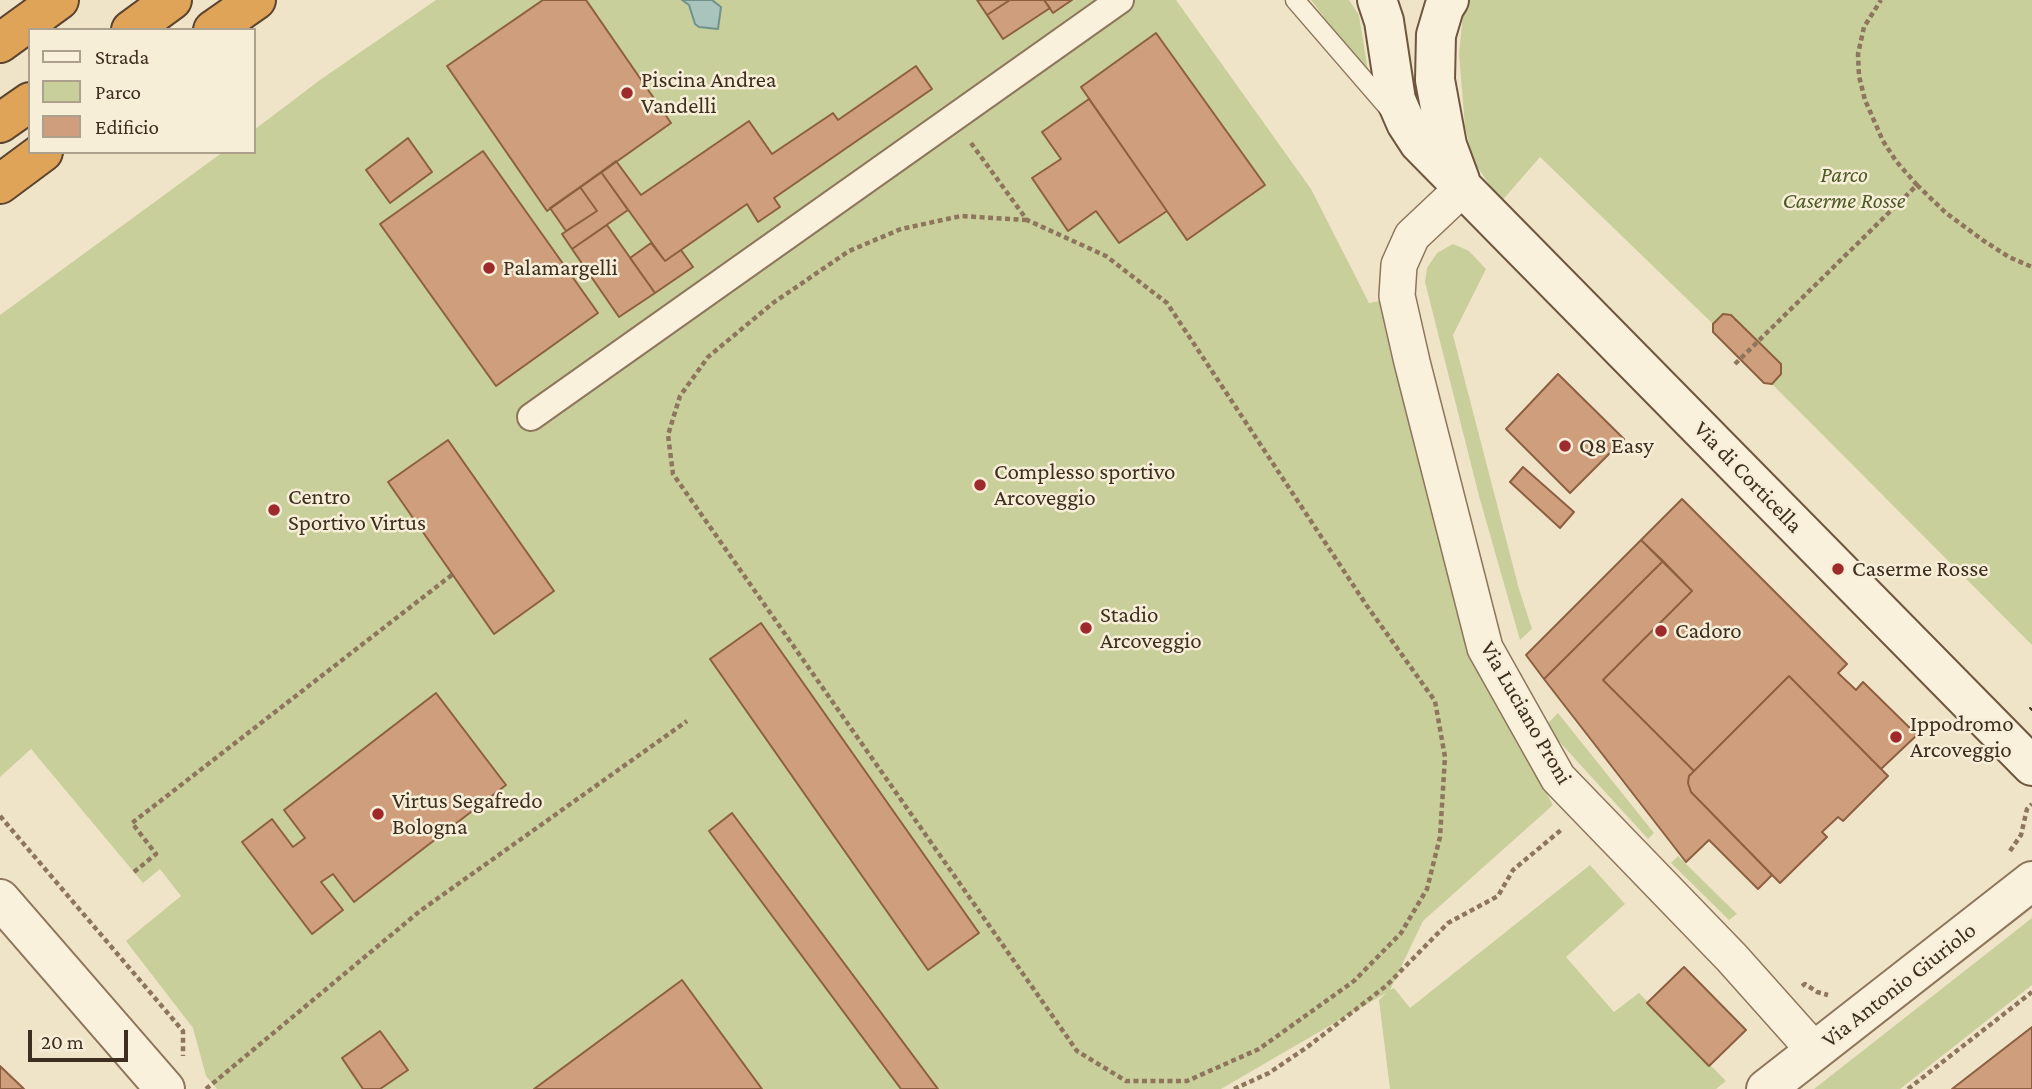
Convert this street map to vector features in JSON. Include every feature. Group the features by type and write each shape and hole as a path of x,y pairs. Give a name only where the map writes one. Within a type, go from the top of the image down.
{"highway":[{"path":"0,43 59,0"},
{"path":"134,28 172,0"},
{"path":"215,28 256,0"},
{"path":"0,123 28,103"},
{"path":"0,184 40,154"}],"main road":[{"name":"Via di Corticella","path":"1377,0 1384,21 1396,100 1419,143 2032,766"},
{"name":"Via di Corticella","path":"1450,0 1444,8 1436,35 1435,80 1447,145 1463,188"},
{"name":"Via Antonio Giuriolo","path":"1766,1089 2032,881"},
{"path":"0,899 174,1076"}],"street":[{"path":"531,417 1120,0"},
{"name":"Via Luciano Proni","path":"1463,188 1412,236 1399,265 1397,296 1485,648 1558,778 1732,958 1815,1051"}],"lane":[{"path":"1295,0 1419,143"}],"path":[{"path":"1881,0 1864,27 1858,54 1858,76 1883,141 1896,161 1946,213 1984,242 2032,267"},
{"path":"954,119 1027,220 1106,256 1167,303 1367,606 1435,701 1445,757 1440,837 1427,889 1401,933 1354,981 1259,1049 1187,1081 1126,1081 1077,1051 673,474 668,435 680,396 708,357 773,303 849,251 901,229 961,216 1027,220"},
{"path":"1735,364 1917,185"},
{"path":"134,872 156,854 132,822 453,575"},
{"path":"206,1089 420,911 687,721"},
{"path":"2027,809 2032,804"},
{"path":"0,816 183,1031 174,1076"},
{"path":"1234,1089 1269,1073 1306,1048 1386,986 1448,923 1498,895 1505,888 1513,870 1567,824"},
{"path":"1909,1089 2032,992"}],"green space":[{"name":"Complesso sportivo Arcoveggio","path":"436,0 1176,0 1311,189 1369,303 1386,300 1476,666 1553,805 1423,921 1390,990 1394,988 1410,1008 1590,865 1625,904 1566,957 1614,1012 1639,993 1726,1081 1716,1089 1390,1089 1379,1000 1386,993 1221,1089 217,1089 206,1076 193,1028 126,941 181,896 160,869 143,883 31,749 0,777 0,315 220,154 256,154 256,128 320,80"},
{"path":"1311,0 1349,0 1359,15 1368,71 1357,61"},
{"name":"Parco Caserme Rosse","path":"1470,0 2032,0 2032,645 1772,384 1764,383 1740,360 1713,332 1713,324 1540,157 1501,202 1474,162 1465,127 1459,54 1463,12"},
{"path":"1453,244 1469,251 1486,269 1453,335 1519,589 1532,629 1520,640 1479,496 1425,282 1427,268 1437,253"},
{"path":"1558,713 1654,833 1648,839 1545,726"},
{"path":"1678,856 1737,914 1729,920 1671,863"},
{"path":"2032,918 2032,985 1900,1089 1814,1089"}],"water":[{"path":"682,0 712,0 721,7 718,29 695,24 689,5"}],"building":[{"path":"543,0 586,0 671,123 547,211 447,66"},
{"path":"977,0 1010,0 987,15"},
{"path":"1010,0 1044,0 1050,8 1003,39 987,15"},
{"path":"1044,0 1072,0 1053,13"},
{"path":"1156,33 1265,185 1187,240 1081,87"},
{"path":"916,66 932,89 774,198 780,207 758,222 747,204 665,261 601,172 616,161 641,195 749,121 772,154 833,113 838,120"},
{"path":"1089,99 1167,211 1119,243 1096,211 1068,231 1032,178 1061,159 1042,132"},
{"path":"408,138 432,172 390,203 366,170"},
{"name":"Palamargelli","path":"483,151 598,313 496,386 380,224"},
{"path":"601,172 628,210 572,249 562,234 597,211 580,187"},
{"path":"580,187 597,211 566,231 550,208"},
{"path":"607,225 655,293 619,317 572,249"},
{"path":"651,243 665,261 681,250 693,267 655,293 630,258"},
{"path":"1723,314 1731,315 1781,364 1781,374 1772,384 1764,383 1713,332 1713,324"},
{"path":"1558,374 1624,439 1570,493 1506,429"},
{"path":"448,440 554,591 494,634 388,482"},
{"path":"1523,467 1574,512 1560,528 1510,482"},
{"path":"1682,499 1847,664 1838,673 1856,690 1863,682 1917,735 1881,769 1789,676 1694,771 1603,680 1692,591 1641,540"},
{"path":"1641,540 1663,561 1544,679 1526,655"},
{"path":"1663,561 1692,591 1603,680 1694,771 1689,776 1688,783 1691,792 1772,875 1758,889 1709,840 1686,862 1544,679"},
{"path":"761,623 979,933 928,970 710,659"},
{"path":"1789,676 1888,776 1843,821 1838,817 1822,832 1827,837 1780,883 1691,792 1688,783 1689,776"},
{"name":"Virtus Segafredo Bologna","path":"436,693 506,785 354,902 333,874 321,882 343,910 312,934 242,842 272,819 293,847 305,838 284,810"},
{"path":"732,813 938,1089 901,1089 709,831"},
{"path":"1684,967 1746,1030 1709,1066 1647,1003"},
{"path":"682,980 762,1089 534,1089"},
{"path":"2032,1027 2032,1089 1952,1089"},
{"path":"380,1031 408,1070 380,1089 363,1089 342,1058"},
{"path":"0,1066 24,1089 0,1089"}],"place":[{"name":"Piscina Andrea Vandelli","path":"627,93"},
{"name":"Palamargelli","path":"489,268"},
{"name":"Q8 Easy","path":"1565,446"},
{"name":"Complesso sportivo Arcoveggio","path":"980,485"},
{"name":"Centro Sportivo Virtus","path":"274,510"},
{"name":"Caserme Rosse","path":"1838,569"},
{"name":"Stadio Arcoveggio","path":"1086,628"},
{"name":"Cadoro","path":"1661,631"},
{"name":"Ippodromo Arcoveggio","path":"1896,737"},
{"name":"Virtus Segafredo Bologna","path":"378,814"}]}
